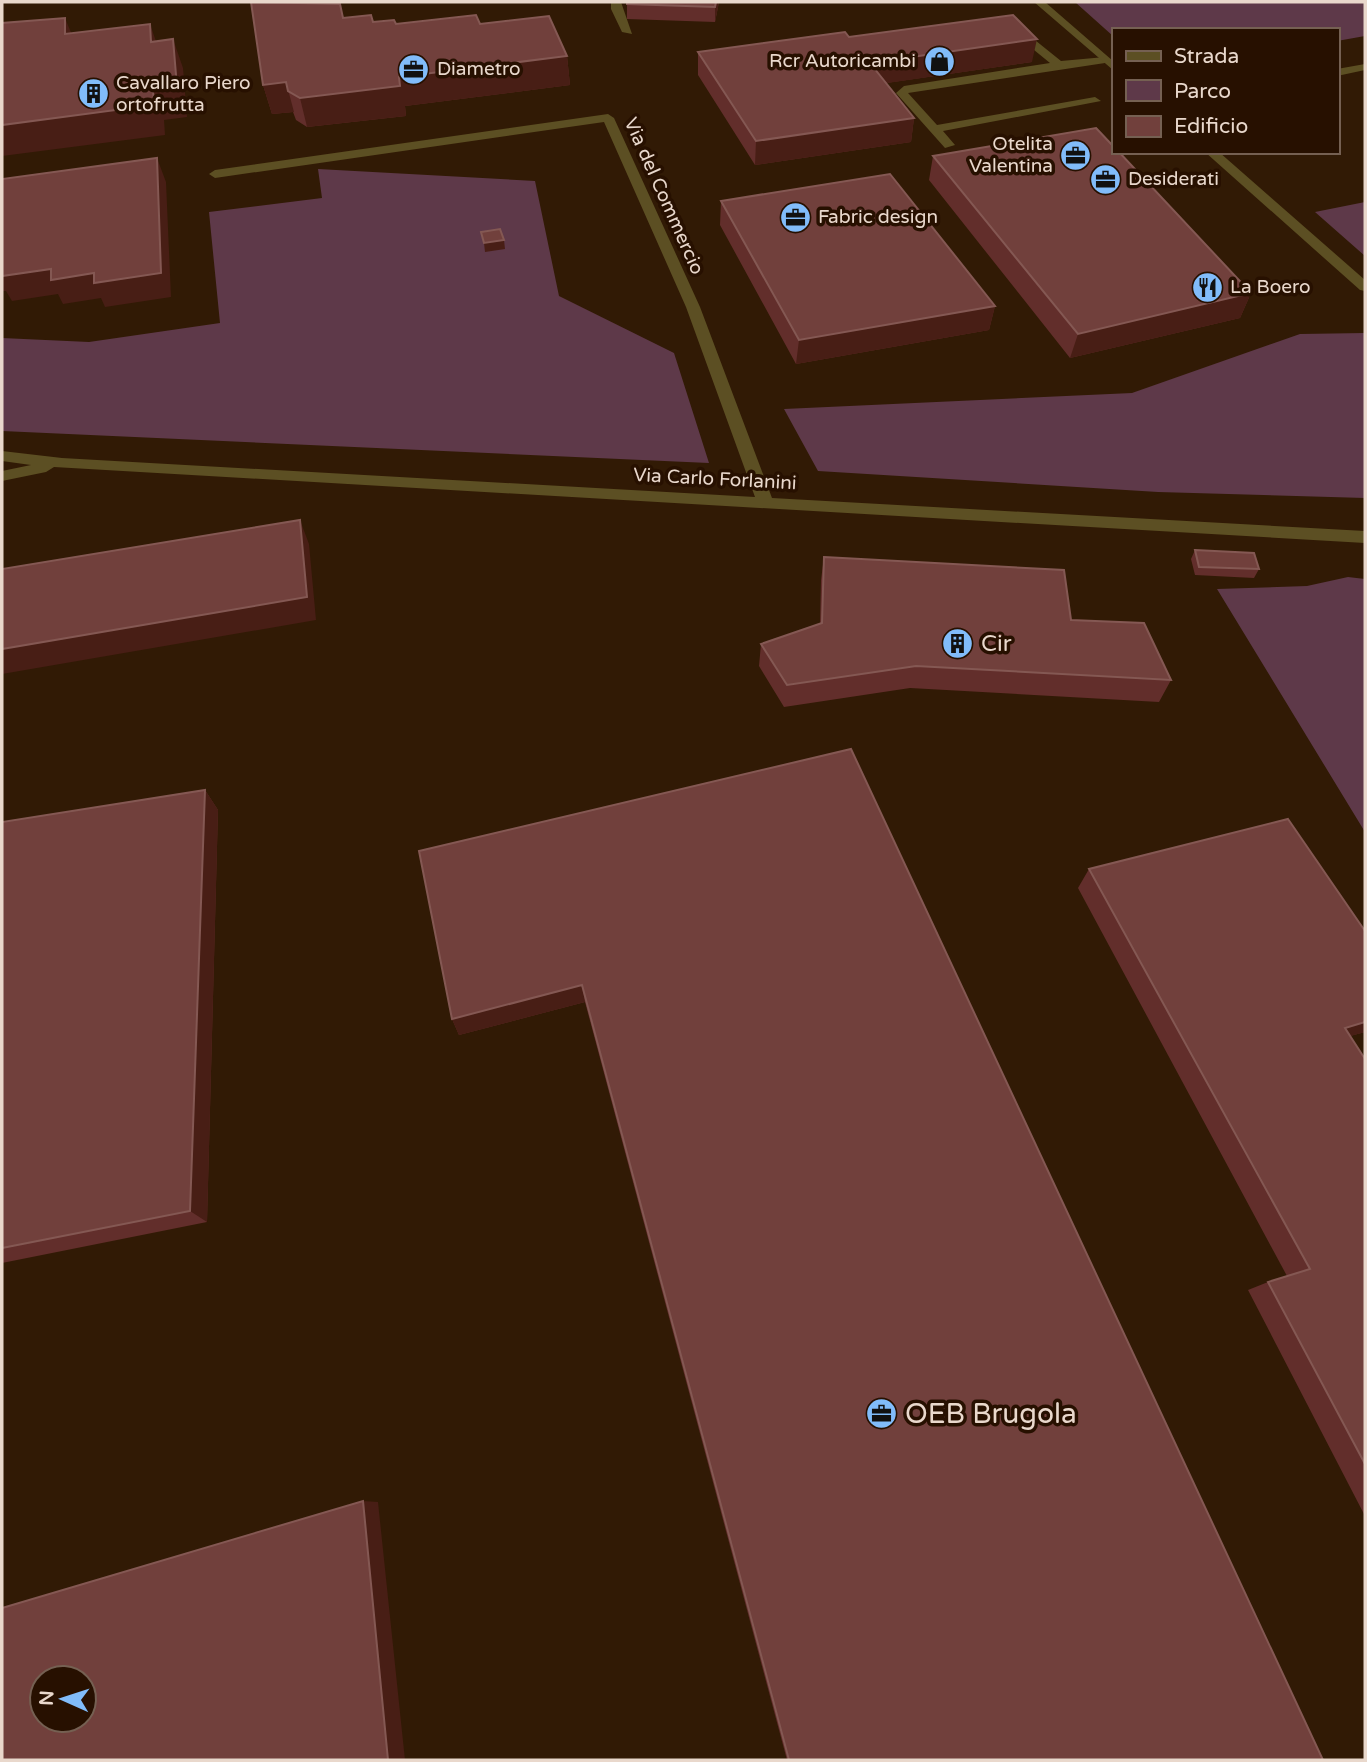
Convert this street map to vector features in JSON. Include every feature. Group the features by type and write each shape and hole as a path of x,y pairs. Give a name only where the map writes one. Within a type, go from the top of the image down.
{"street":[{"path":"616,2 616,9 628,32"},
{"path":"1039,2 1109,63"},
{"path":"1008,22 1059,65"},
{"path":"950,145 902,93 904,90 1059,65 1109,63"},
{"path":"1339,73 1365,67"},
{"path":"935,130 1095,102"},
{"name":"Via del Commercio","path":"215,174 608,118 693,307 766,503"},
{"path":"1213,154 1365,288"},
{"name":"Via Carlo Forlanini","path":"2,456 61,463 1365,537"},
{"name":"Via Carlo Forlanini","path":"2,476 61,463"}],"green space":[{"path":"1075,2 1365,2 1365,36 1339,41 1339,28 1112,28 1112,35"},
{"path":"318,169 535,181 559,296 674,353 709,463 2,431 2,338 89,342 220,323 209,212 322,198"},
{"path":"1365,202 1365,256 1315,212"},
{"path":"1365,333 1365,498 1158,492 818,471 784,409 1132,393 1300,334"},
{"path":"1348,577 1365,579 1365,832 1217,589 1307,586"}],"building":[{"path":"251,2 340,4 343,18 371,15 373,22 394,20 396,24 476,15 480,24 549,16 567,56 399,77 400,86 300,98 288,91 286,82 263,85"},
{"path":"627,2 716,2 715,7"},
{"path":"1013,15 1037,39 870,63 914,118 756,141 698,52 845,32 849,37"},
{"name":"Cavallaro Piero ortofrutta","path":"65,18 65,34 150,24 151,42 173,39 177,87 153,90 154,105 2,125 2,23"},
{"path":"1096,128 1112,145 1112,154 1121,154 1251,293 1078,334 933,156"},
{"path":"157,158 161,273 94,283 94,273 51,280 51,269 2,276 2,179"},
{"path":"890,174 995,306 799,340 721,201"},
{"path":"500,229 504,240 484,243 481,232"},
{"path":"300,520 307,597 2,649 2,569"},
{"path":"1195,550 1254,553 1259,569 1199,567"},
{"name":"Cir","path":"824,557 1064,570 1071,620 1144,623 1171,680 916,666 787,685 761,644 822,623"},
{"path":"851,749 1323,1760 789,1760 582,985 452,1019 419,851"},
{"path":"205,790 190,1211 2,1248 2,822"},
{"path":"1288,819 1365,931 1365,1022 1345,1028 1365,1059 1365,1464 1268,1282 1310,1269 1089,869"},
{"path":"363,1501 388,1760 2,1760 2,1608"}],"place":[{"name":"Rcr Autoricambi","path":"939,61"},
{"name":"Diametro","path":"414,69"},
{"name":"Cavallaro Piero ortofrutta","path":"93,94"},
{"name":"Otelita Valentina","path":"1076,155"},
{"name":"Desiderati","path":"1105,179"},
{"name":"Fabric design","path":"795,217"},
{"name":"La Boero","path":"1207,287"},
{"name":"Cir","path":"958,644"},
{"name":"OEB Brugola","path":"882,1414"}]}
